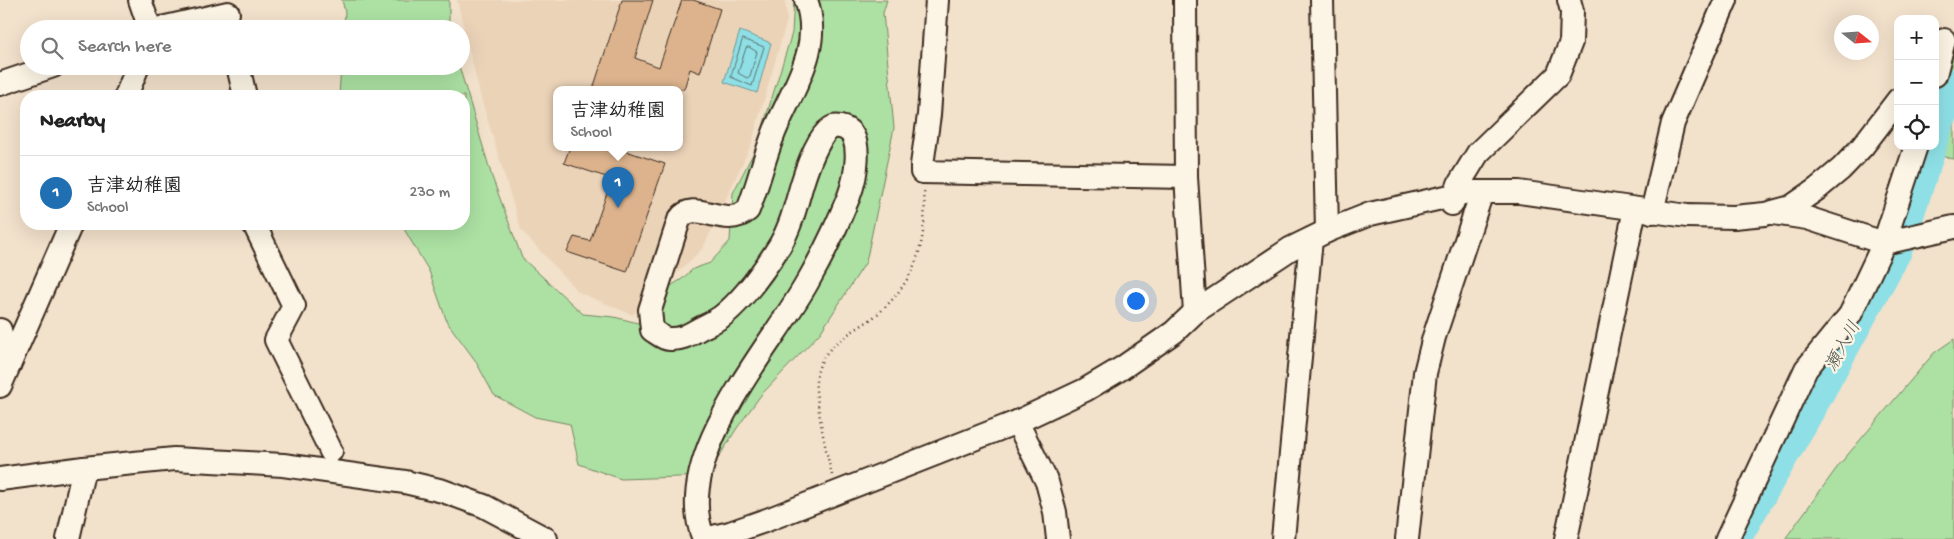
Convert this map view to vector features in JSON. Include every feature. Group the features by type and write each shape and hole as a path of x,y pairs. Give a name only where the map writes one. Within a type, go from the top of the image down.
{"street":[{"path":"140,0 147,20"},
{"path":"806,0 811,22 810,47 803,71 774,134 748,210 741,216 733,218 691,210 682,215 650,310 652,330 667,340 684,338 721,317 742,298 780,245 793,218 811,159 826,132 833,127 849,130 855,140 857,154 852,188 842,213 807,284 737,391 710,444 701,473 697,497 699,528 705,539 769,530 1017,422 1085,390 1122,368 1174,332 1194,312 1290,249 1370,214 1482,192 1519,192 1687,216 1734,217 1770,213 1791,207 1817,190 1862,147 1894,105"},
{"path":"937,0 929,115 922,172 1186,177"},
{"path":"1185,0 1186,177 1194,312"},
{"path":"1283,539 1319,235 1322,0"},
{"path":"1454,199 1459,184 1478,154 1558,76 1571,42 1572,11 1569,0"},
{"path":"1566,539 1643,210 1673,122 1726,0"},
{"path":"200,20 229,14"},
{"path":"1939,60 1944,39"},
{"path":"0,84 26,75"},
{"path":"128,90 134,75"},
{"path":"240,75 244,90"},
{"path":"1726,539 1806,369 1850,315 1886,242 1915,150"},
{"path":"1407,539 1425,373 1434,337 1482,192"},
{"path":"1743,209 1808,218 1886,242 1954,227"},
{"path":"0,386 68,230"},
{"path":"257,230 294,306 276,340 331,451"},
{"path":"0,330 9,365"},
{"path":"1017,422 1047,482 1055,512 1058,539"},
{"path":"0,479 174,459 283,466 405,482 444,491 484,506 546,539"},
{"path":"68,539 84,468"}],"path":[{"path":"832,477 822,436 817,396 816,381 820,366 833,345 880,312 900,291 912,273 925,226 922,172"}],"shaded area":[{"path":"457,0 785,0 787,20 751,145 703,248 633,315 578,292 521,230 482,102 470,53 470,20 462,20"}],"green space":[{"path":"342,0 449,0 449,20 345,20"},
{"path":"794,0 887,0 883,13 894,128 866,262 820,333 761,395 737,428 707,476 621,479 579,464 570,424 535,417 494,395 475,360 447,322 429,271 405,230 470,230 470,103 492,177 522,258 583,314 614,317 638,323 669,287 693,269 710,263 730,241 733,193 757,146 792,33"},
{"path":"1954,43 1954,159 1922,152 1923,150 1939,150 1939,94"},
{"path":"340,75 462,75 466,90 339,90"},
{"path":"1954,339 1954,539 1785,539 1839,465 1934,353"}],"water":[{"path":"740,31 771,43 757,93 724,82"}],"building":[{"path":"622,0 653,0 635,58 659,67 682,0 693,0 720,9 700,73 690,69 684,89 683,86 594,86"},
{"path":"568,151 626,151 665,164 627,272 567,252 574,237 590,241 612,179 564,163"}],"waterway":[{"name":"瀬入川","path":"1939,126 1954,82"},
{"name":"瀬入川","path":"1737,539 1813,407 1898,251 1932,150"}],"place":[{"name":"吉津幼稚園","path":"618,208"}]}
